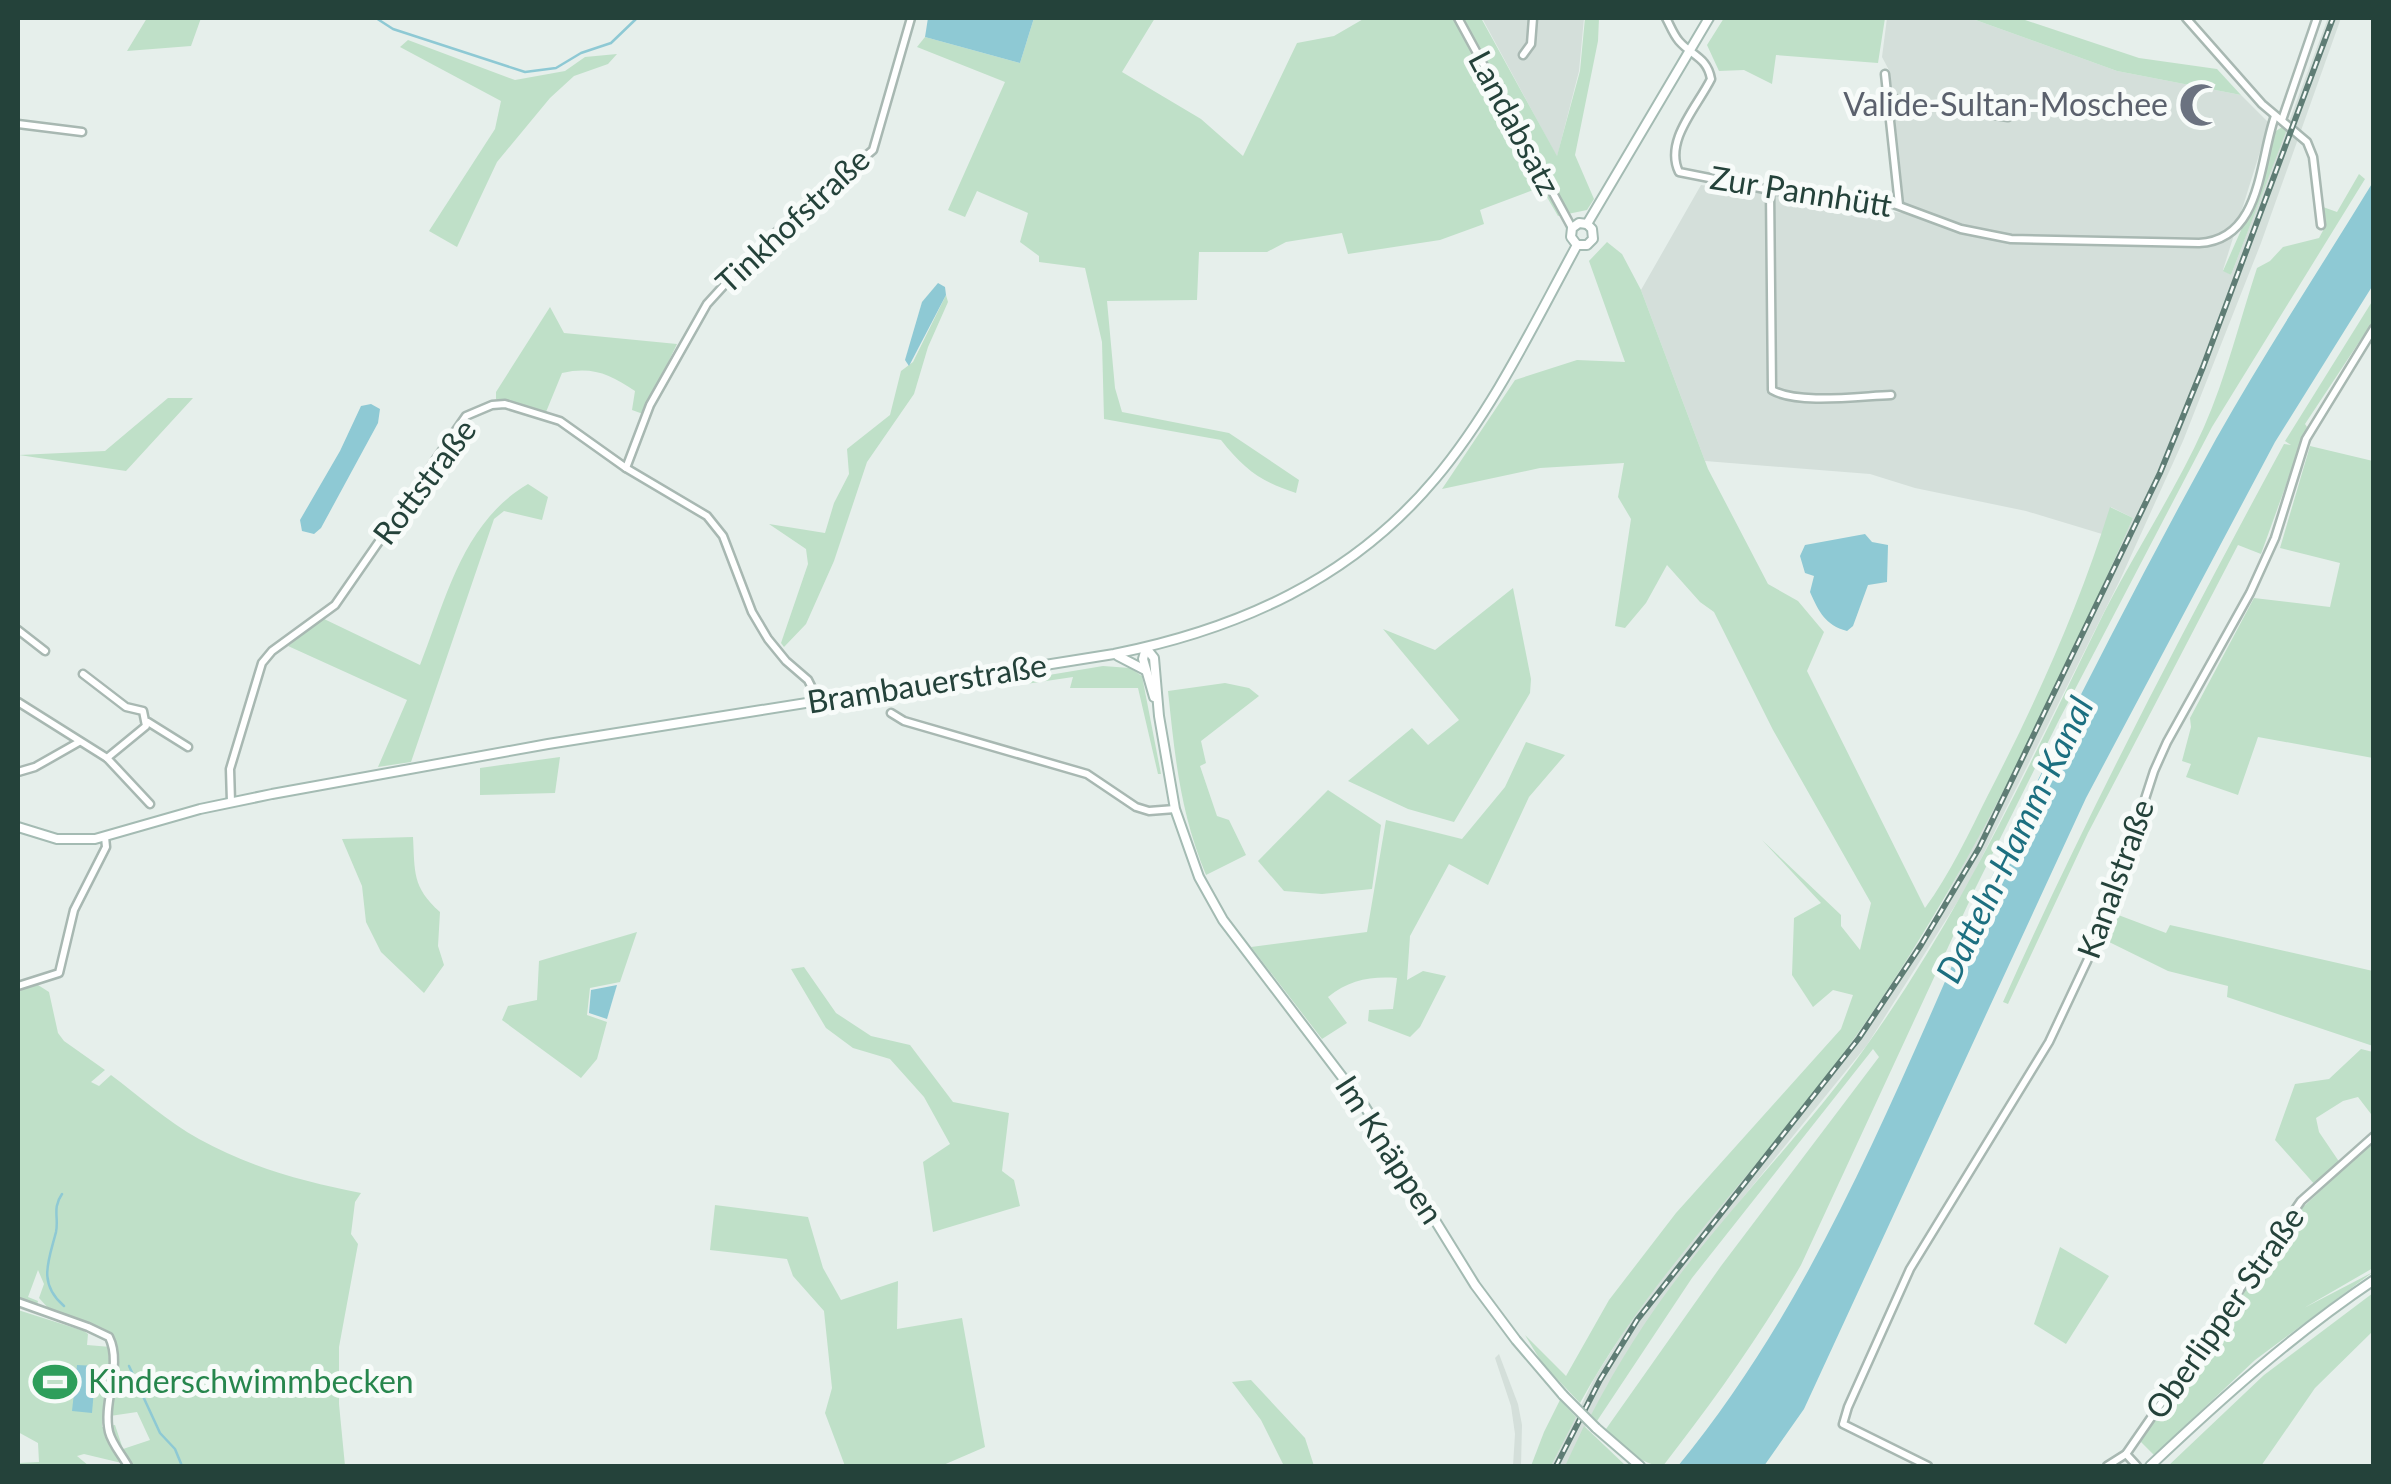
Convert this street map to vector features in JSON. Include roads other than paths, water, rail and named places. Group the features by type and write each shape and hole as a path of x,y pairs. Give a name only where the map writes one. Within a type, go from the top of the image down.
{"main road":[{"path":"1588,224 1710,18"},
{"path":"1588,224 1592,239 1584,246 1577,245 1571,237 1572,228 1588,224"},
{"name":"Brambauerstraße","path":"18,827 57,839 106,840 232,802 548,744 1114,654 1195,636 1248,617 1330,574 1398,517 1433,481 1506,373 1577,245"},
{"path":"1146,648 1146,671 1159,716"},
{"name":"Im Knäppen","path":"1146,648 1154,658 1159,716 1175,809 1199,878 1223,920 1365,1107 1475,1284 1516,1340 1563,1395 1640,1466"},
{"path":"1114,654 1146,671"},
{"name":"Oberlipper Straße","path":"2150,1466 2266,1360 2374,1280"}],"street":[{"name":"Tinkhofstraße","path":"626,468 650,405 707,304 758,248 872,150 910,18"},
{"name":"Landabsatz","path":"1458,18 1572,228"},
{"path":"1523,55 1531,44 1534,18"},
{"path":"1666,18 1677,39 1691,50"},
{"path":"2186,18 2311,148 2321,225"},
{"name":"Zur Pannhütt","path":"1691,50 1709,67 1711,79 1675,143 1673,158 1679,172 1770,190 1898,205 1960,229 2011,239 2215,241 2232,232 2247,212 2317,18"},
{"path":"1885,74 1898,205"},
{"path":"1888,98 2008,117"},
{"path":"18,124 82,132"},
{"path":"1770,190 1772,390 1785,395 1823,397 1892,396"},
{"name":"Kanalstraße","path":"1928,1466 1843,1424 1910,1269 2049,1042 2105,923 2161,756 2250,593 2275,538 2306,440 2374,328"},
{"name":"Rottstraße","path":"232,802 230,768 262,663 272,651 334,605 466,416 492,405 505,404 560,421 626,468 707,516 723,536 752,612 768,639 808,680 820,702"},
{"path":"18,630 45,650"},
{"path":"84,674 126,707 143,710 148,722 188,747"},
{"path":"18,702 107,758 150,804"},
{"path":"892,713 904,721 1087,774 1136,807 1156,812 1175,809"},
{"path":"107,758 148,722"},
{"path":"18,772 79,741"},
{"path":"18,986 59,974 74,910 106,840"},
{"name":"Oberlipper Straße","path":"2106,1466 2126,1454 2302,1201 2374,1136"},
{"path":"18,1302 109,1337 113,1345 108,1425 112,1442 128,1466"},
{"name":"Oberlipper Straße","path":"2126,1454 2137,1466"}],"water":[{"path":"928,18 1034,18 1020,63 925,37"},
{"name":"Datteln-Hamm-Kanal","path":"2373,182 2373,285 2275,442 2086,798 1804,1409 1764,1466 1678,1466 1735,1390 1832,1226 1990,880 2122,615 2235,406"},
{"path":"938,283 945,287 946,295 909,366 905,360 922,302"},
{"path":"371,404 380,409 378,423 321,528 314,534 302,531 300,520 361,406"},
{"path":"1865,534 1872,542 1888,545 1887,582 1868,585 1853,626 1847,631 1833,625 1820,612 1810,592 1814,576 1805,573 1800,556 1805,545"},
{"path":"617,985 607,1019 589,1013 591,990"},
{"path":"77,1365 96,1366 92,1413 72,1411"}],"waterway":[{"path":"376,18 393,29 525,72 556,68 581,53 611,43 637,18"},
{"path":"62,1194 47,1271 50,1289 64,1306"},
{"path":"129,1366 160,1433 175,1449 182,1466"}],"railway":[{"path":"1556,1466 1600,1380 1637,1320 1859,1038 1979,848 2160,473 2333,18"}],"place":[{"name":"Valide-Sultan-Moschee","path":"2201,105"},
{"name":"Kinderschwimmbecken","path":"55,1382"}]}
